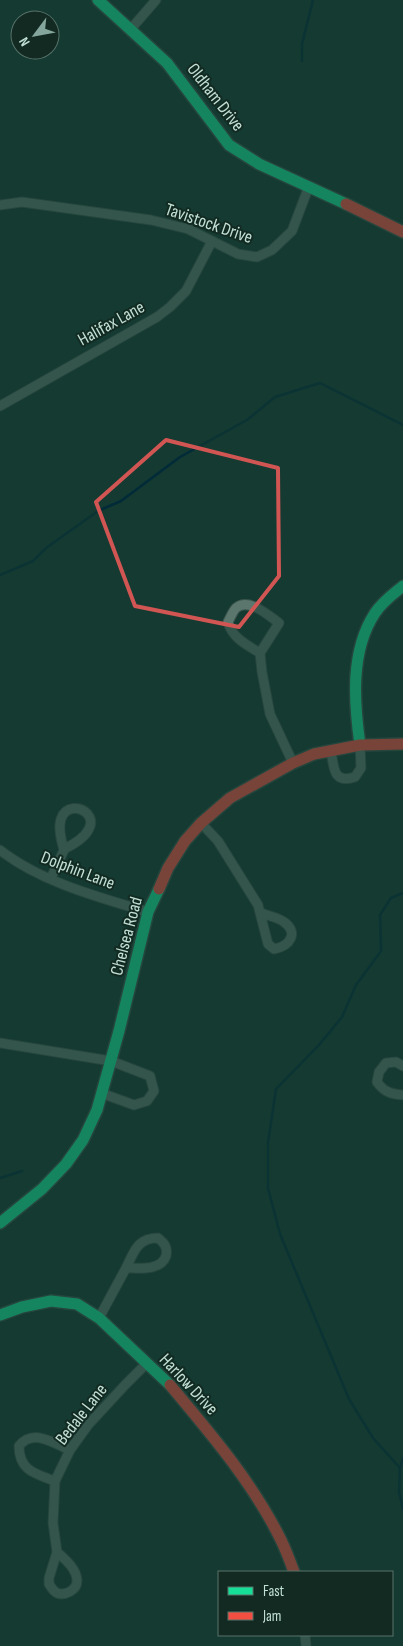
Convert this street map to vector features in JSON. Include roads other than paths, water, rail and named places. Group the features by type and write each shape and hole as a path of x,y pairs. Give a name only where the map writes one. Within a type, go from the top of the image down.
{"street":[{"name":"Oldham Drive","path":"98,0 167,63 229,145 259,164 403,232"},
{"path":"130,30 156,0"},
{"name":"Tavistock Drive","path":"0,205 22,202 150,220 188,229 238,254 257,257 272,250 292,231 309,186"},
{"name":"Halifax Lane","path":"0,406 157,317 170,307 186,291 212,241"},
{"path":"331,751 338,777 350,779 355,777 361,768 356,716 356,678 363,638 374,614 385,601 403,586"},
{"path":"385,601 403,595"},
{"path":"260,653 233,634 230,628 228,622 236,608 242,605 250,604 279,623 260,653 270,714 293,763"},
{"name":"Chelsea Road","path":"0,1223 42,1189 66,1164 83,1140 97,1110 111,1061 136,967 148,912 168,868 185,841 230,798 293,763 314,754 360,744 403,744"},
{"path":"51,878 64,850 84,838 91,827 91,818 86,812 78,808 69,809 64,813 60,821 64,850"},
{"path":"202,823 218,841 258,905 261,913"},
{"name":"Dolphin Lane","path":"0,850 16,863 91,895 148,912"},
{"path":"0,1043 111,1061 150,1076 154,1091 147,1102 134,1105 101,1093"},
{"path":"403,1066 396,1062 386,1063 379,1072 377,1082 383,1090 392,1094 403,1095"},
{"path":"99,1318 136,1248 141,1242 150,1238 158,1238 165,1245 167,1251 161,1264 153,1267 126,1268"},
{"name":"Harlow Drive","path":"0,1315 22,1307 51,1302 77,1304 99,1318 168,1383 192,1410 249,1485 270,1519 294,1571"},
{"name":"Bedale Lane","path":"57,1552 53,1523 56,1481 70,1450 88,1425 146,1364"},
{"path":"56,1481 30,1472 21,1460 19,1446 28,1438 39,1436 70,1450"}],"waterway":[{"path":"302,61 302,44 313,0"},
{"path":"0,575 33,561 46,548 98,511 121,501 180,457 247,420 275,397 320,383 403,425"},
{"path":"403,893 391,898 380,915 381,951 356,985 342,1017 319,1045 276,1089 268,1143 268,1188 280,1234 349,1399 373,1438 400,1468 399,1492 403,1509"},
{"path":"0,1178 22,1171"},
{"path":"400,1468 403,1458"}]}
